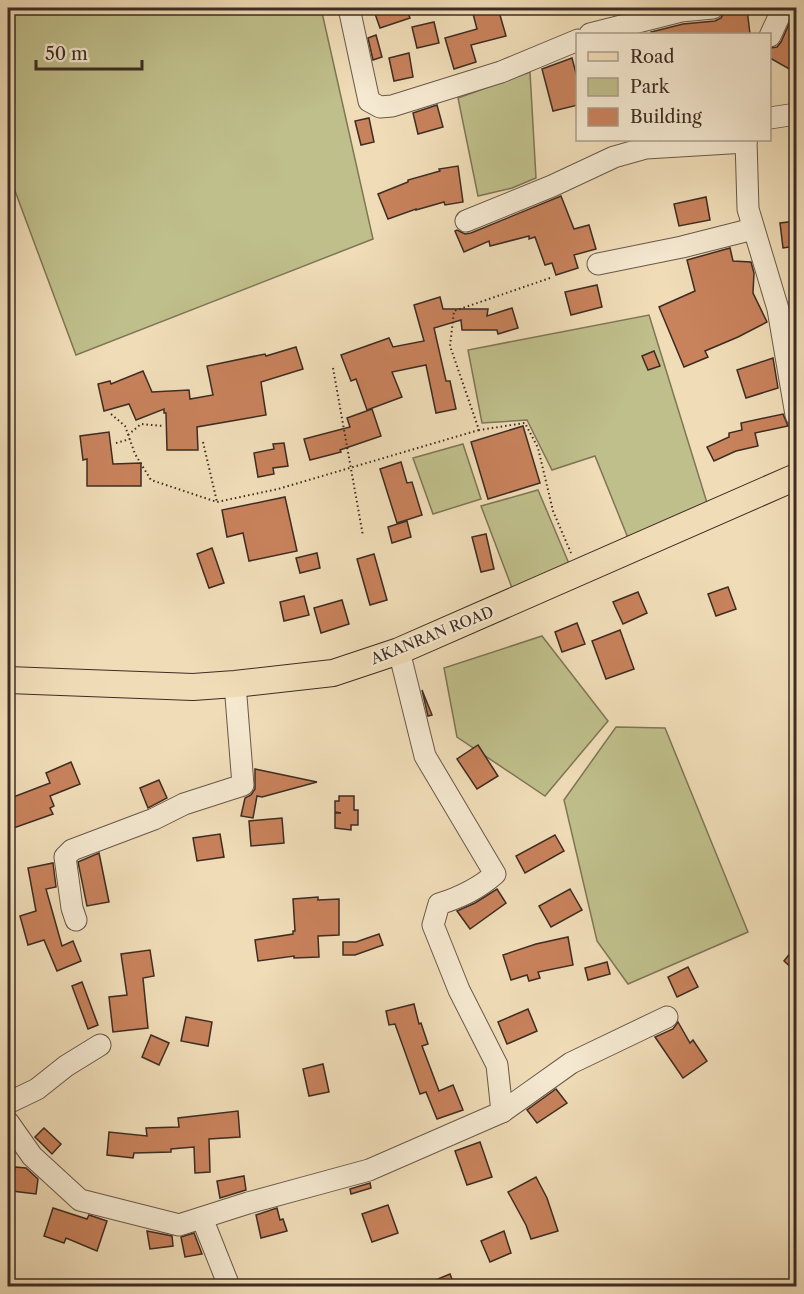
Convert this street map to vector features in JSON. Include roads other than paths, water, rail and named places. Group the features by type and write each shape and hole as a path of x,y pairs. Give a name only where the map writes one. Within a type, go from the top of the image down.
{"main road":[{"name":"AKANRAN ROAD","path":"8,680 193,687 333,673 399,651 796,477"}],"street":[{"path":"349,8 369,101 380,107 392,106 501,72 576,41"},
{"path":"594,33 681,11 713,8"},
{"path":"771,34 783,8"},
{"path":"771,118 796,114"},
{"path":"466,220 552,186 614,157 646,148 746,141 748,209 778,309 789,331 796,415"},
{"path":"598,264 682,247 753,229"},
{"path":"399,651 424,756 495,874 465,896 439,904 433,925 459,990 497,1065 502,1112"},
{"path":"75,920 65,857 72,850 154,819 184,804 243,785 235,684"},
{"path":"8,1122 32,1156 80,1200 179,1225 248,1203 369,1170 502,1112 571,1063 667,1017"},
{"path":"8,1103 37,1089 66,1066 100,1045"},
{"path":"202,1218 229,1287"}]}
